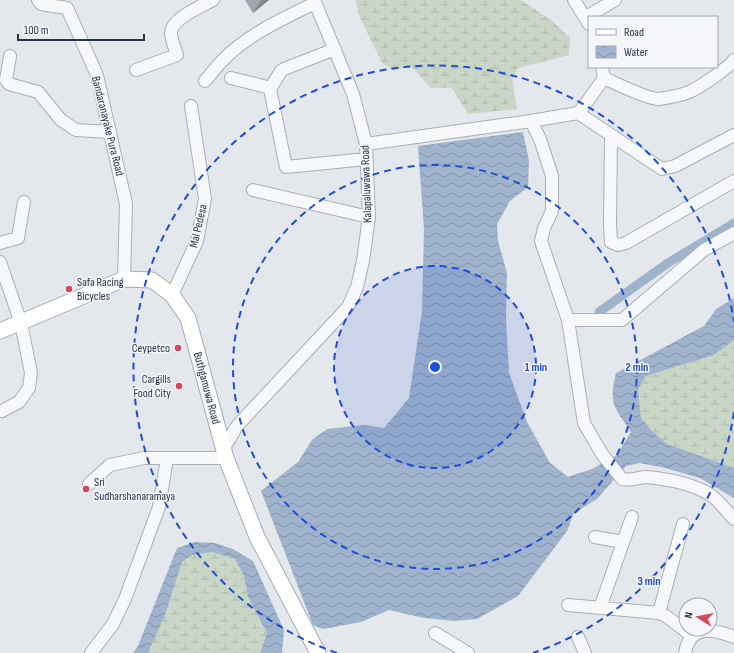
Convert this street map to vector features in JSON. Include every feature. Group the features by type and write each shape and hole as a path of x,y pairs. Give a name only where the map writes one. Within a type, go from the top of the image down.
{"main road":[{"name":"Buthgamuwa Road","path":"0,331 124,280 152,280 172,295 188,318 225,453 257,537 318,653"}],"street":[{"name":"Bandaranayake Pura Road","path":"38,0 41,4 67,8 97,75 126,204 124,280"},
{"path":"136,70 177,56 171,33 174,25 182,18 214,0"},
{"path":"574,0 587,20"},
{"path":"593,16 615,0"},
{"path":"205,82 223,60 241,45 264,30 315,2"},
{"name":"Kalapaluwawa Road","path":"225,453 237,426 348,307 357,287 364,261 369,217 366,144 353,94 315,2"},
{"path":"335,49 284,69 281,71 270,89 286,167 366,159"},
{"path":"10,56 6,80 9,84 38,92 61,120 76,130 110,132"},
{"path":"366,144 578,113 584,106 603,72 631,90 658,99 689,92 733,65"},
{"path":"231,78 270,89"},
{"name":"Mal Pedesa","path":"172,295 197,241 205,200 191,106"},
{"path":"578,113 662,169 675,166 734,135"},
{"path":"531,120 540,139 552,176 552,211 544,228 542,241 568,320 584,423 602,454 622,479 630,480 644,477 668,480 687,485 712,496 734,519"},
{"path":"612,135 611,242 618,244 626,243 734,181"},
{"path":"253,190 369,217"},
{"path":"0,243 18,238 24,202"},
{"path":"568,320 622,320 704,250 734,233"},
{"path":"0,262 21,322 31,373 29,388 19,402 2,411"},
{"path":"216,424 237,426"},
{"path":"89,484 110,465 144,458 167,459 225,453"},
{"path":"91,653 113,624 125,599 159,507 167,459"},
{"path":"600,608 632,517"},
{"path":"659,613 683,524"},
{"path":"595,538 624,542"},
{"path":"568,605 659,613 666,616 678,625"},
{"path":"718,632 734,637"},
{"path":"435,633 468,653"},
{"path":"578,637 585,653"},
{"path":"685,653 686,647 691,637"}],"green space":[{"path":"356,0 521,0 551,20 570,38 569,55 518,68 512,80 517,109 468,114 452,88 431,88 411,66 394,70 382,63 358,13"},
{"path":"734,340 734,468 667,444 651,430 641,418 638,389 646,376 714,355"},
{"path":"212,552 235,559 244,576 248,597 267,633 260,653 148,653 165,615 182,562 192,555"}],"water":[{"path":"523,132 529,161 528,187 510,201 497,224 498,241 507,273 506,318 509,373 527,422 550,463 568,477 592,469 617,455 631,432 614,405 613,392 616,373 704,326 716,309 734,298 734,340 714,355 646,376 638,389 641,418 651,430 667,444 734,468 734,498 700,478 665,468 640,463 626,466 597,499 574,513 567,531 518,596 477,619 455,621 424,618 389,610 361,622 323,629 313,625 261,491 298,462 312,440 327,429 365,425 384,428 409,398 422,311 424,229 418,146"},
{"path":"195,542 215,543 233,549 253,561 284,630 282,653 260,653 267,633 248,597 244,576 235,559 212,552 192,555 182,562 165,615 148,653 133,653 138,646 177,548"}],"waterway":[{"path":"599,312 668,263 734,223"}],"place":[{"name":"Safa Racing Bicycles","path":"69,289"},
{"name":"Ceypetco","path":"178,348"},
{"name":"Cargills Food City","path":"179,386"},
{"name":"Sri Sudharshanaramaya","path":"86,489"}]}
